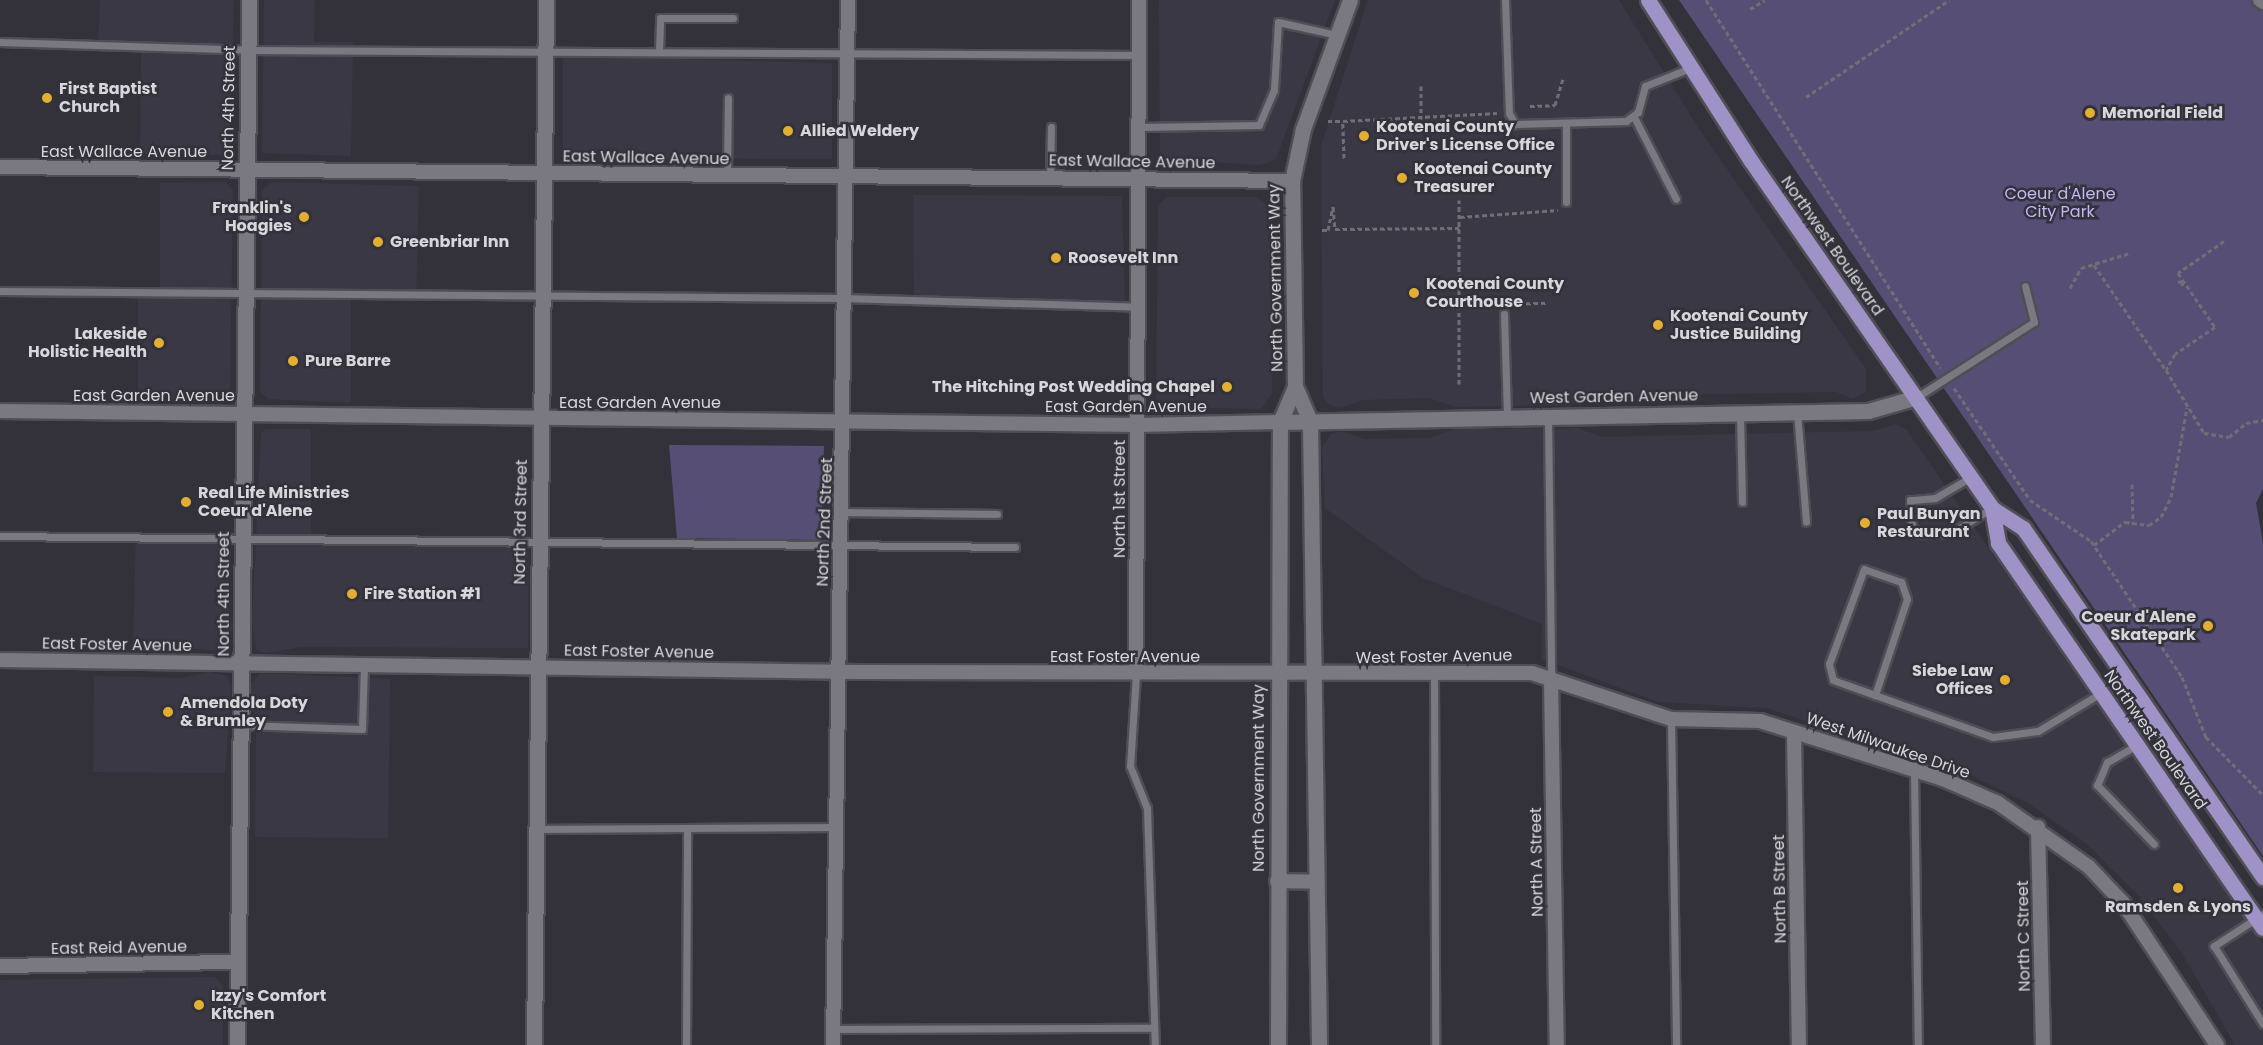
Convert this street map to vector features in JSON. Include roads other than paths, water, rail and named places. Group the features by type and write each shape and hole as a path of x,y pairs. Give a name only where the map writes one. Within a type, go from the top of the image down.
{"main road":[{"name":"North 4th Street","path":"237,1045 249,0"},
{"name":"North 3rd Street","path":"534,1045 540,296 546,0"},
{"name":"North Government Way","path":"1319,1045 1316,675 1310,421 1295,386 1292,181 1303,129 1350,0"},
{"name":"Northwest Boulevard","path":"1648,0 1690,68 1992,508 2023,528 2263,877"},
{"name":"North Government Way","path":"1278,1045 1277,674 1280,422 1295,386"},
{"name":"West Garden Avenue","path":"1280,422 1868,411 1917,397"},
{"name":"Northwest Boulevard","path":"1992,508 1998,543 2261,920"}],"street":[{"name":"North 2nd Street","path":"832,1045 837,672 844,420 843,298 847,177 848,0"},
{"name":"North 1st Street","path":"1136,674 1139,0"},
{"name":"East Wallace Avenue","path":"0,167 1292,181"},
{"name":"East Garden Avenue","path":"0,411 1137,425 1280,422"},
{"name":"East Foster Avenue","path":"0,660 837,672 1277,674"},
{"name":"West Foster Avenue","path":"1316,675 1516,673 1551,679"},
{"name":"North Government Way","path":"1277,674 1316,675"},
{"name":"West Milwaukee Drive","path":"1551,679 1671,719 1742,718 1794,732 1914,770 1998,803 2038,827 2123,903 2217,1045"},
{"name":"North A Street","path":"1551,679 1557,1045"},
{"name":"North B Street","path":"1794,732 1799,1045"},
{"name":"North C Street","path":"2038,827 2043,1045"},
{"name":"North Government Way","path":"1278,881 1316,882"},
{"name":"East Reid Avenue","path":"0,966 238,962"}],"lane":[{"path":"1505,0 1510,118 1515,124 1566,123 1634,117"},
{"path":"659,52 660,18 733,18"},
{"path":"1139,127 1259,125 1274,90 1278,21 1338,35"},
{"path":"0,42 248,50 1139,55"},
{"path":"1676,199 1634,117 1645,86 1690,68"},
{"path":"727,175 729,98"},
{"path":"1566,123 1566,202"},
{"path":"1050,178 1051,127"},
{"path":"1917,397 1948,380 2034,322 2025,286"},
{"path":"0,291 843,298 1138,307"},
{"path":"1504,314 1507,417"},
{"path":"1797,411 1806,522"},
{"path":"1740,412 1742,502"},
{"path":"1548,416 1551,679"},
{"path":"1971,477 1935,498 1910,500 1912,527 1920,534 1951,533 1992,508"},
{"path":"842,512 997,514"},
{"path":"0,536 242,541 1015,547"},
{"path":"1875,695 1907,599 1901,582 1864,569 1829,672 1833,680 1875,695 1994,737 2019,737 2101,693"},
{"path":"241,725 362,729 364,664"},
{"path":"1136,674 1130,766 1147,808 1155,1045"},
{"path":"1434,675 1435,1045"},
{"path":"1671,719 1676,1045"},
{"path":"2137,745 2107,762 2097,785 2154,844"},
{"path":"1914,770 1918,1045"},
{"path":"535,829 835,827"},
{"path":"687,828 687,1045"},
{"path":"2261,920 2214,946 2263,1024"},
{"path":"833,1029 1154,1028"}],"place":[{"name":"First Baptist Church","path":"47,98"},
{"name":"Memorial Field","path":"2090,113"},
{"name":"Allied Weldery","path":"788,131"},
{"name":"Kootenai County Driver's License Office","path":"1364,136"},
{"name":"Kootenai County Treasurer","path":"1402,178"},
{"name":"Franklin's Hoagies","path":"304,217"},
{"name":"Greenbriar Inn","path":"378,242"},
{"name":"Roosevelt Inn","path":"1056,258"},
{"name":"Kootenai County Courthouse","path":"1414,293"},
{"name":"Kootenai County Justice Building","path":"1658,325"},
{"name":"Lakeside Holistic Health","path":"159,343"},
{"name":"Pure Barre","path":"293,361"},
{"name":"The Hitching Post Wedding Chapel","path":"1227,387"},
{"name":"Real Life Ministries Coeur d'Alene","path":"186,502"},
{"name":"Paul Bunyan Restaurant","path":"1865,523"},
{"name":"Fire Station #1","path":"352,594"},
{"name":"Coeur d'Alene Skatepark","path":"2208,626"},
{"name":"Siebe Law Offices","path":"2005,680"},
{"name":"Amendola Doty & Brumley","path":"168,712"},
{"name":"Ramsden & Lyons","path":"2178,888"},
{"name":"Izzy's Comfort Kitchen","path":"199,1005"}],"park label":[{"name":"Coeur d'Alene City Park","path":"2060,203"}]}
